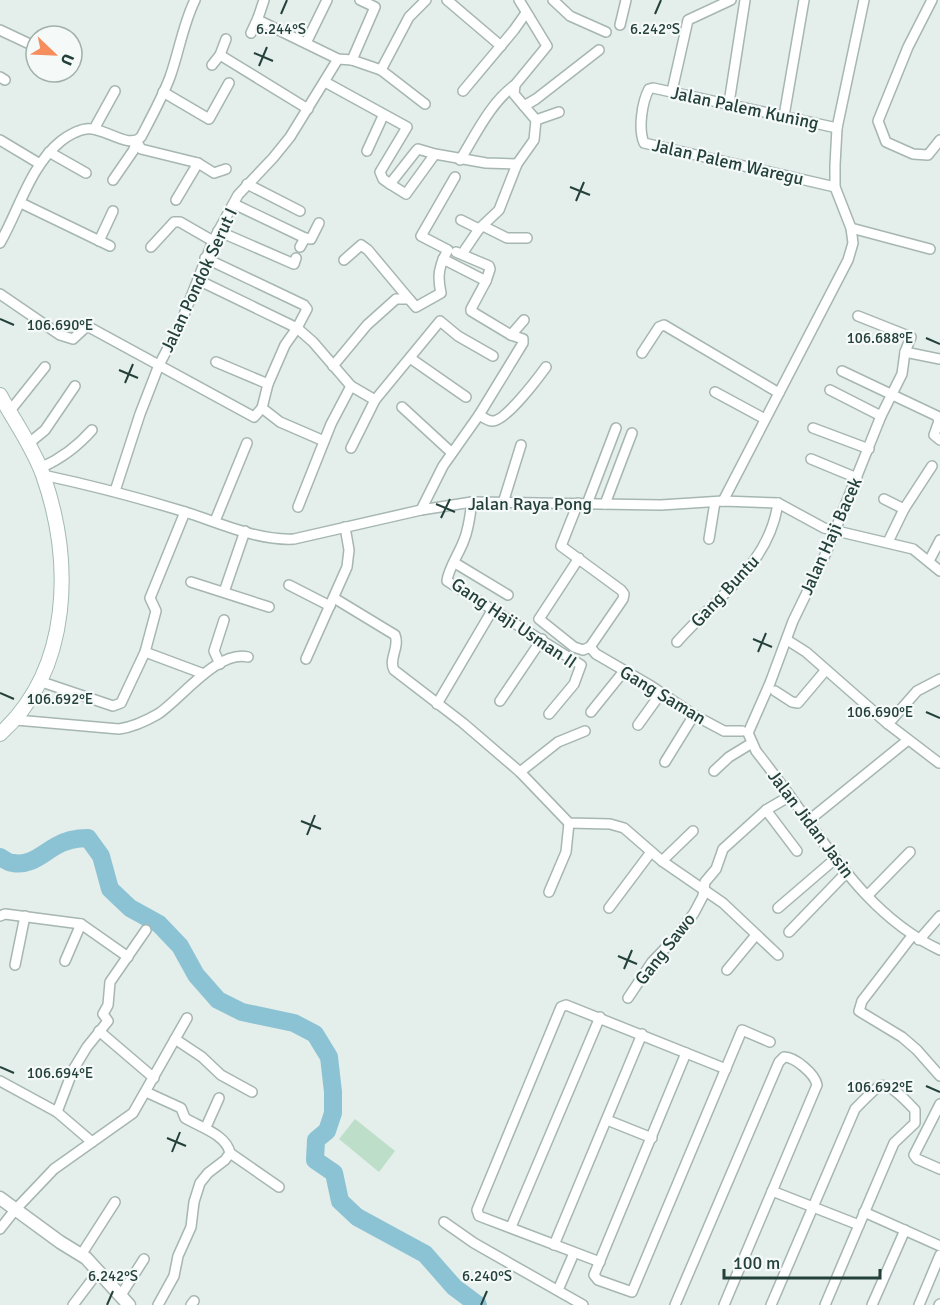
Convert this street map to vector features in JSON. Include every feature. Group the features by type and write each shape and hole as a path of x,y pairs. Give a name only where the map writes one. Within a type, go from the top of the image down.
{"main road":[{"path":"0,395 42,471 57,529 63,576 59,619 51,652 39,681 16,720 0,734"}],"street":[{"path":"113,180 134,151 163,92 195,0"},
{"path":"251,33 264,0"},
{"path":"306,43 327,0"},
{"path":"352,60 375,7 360,0"},
{"path":"381,70 410,17 426,0"},
{"path":"447,0 501,46"},
{"path":"460,160 505,92 515,85 547,46 519,0"},
{"path":"552,0 570,15 606,32"},
{"path":"620,25 626,0"},
{"path":"672,91 688,20 731,0"},
{"path":"729,103 745,0"},
{"path":"784,116 804,0"},
{"path":"709,539 719,501 779,393 848,260 853,243 851,228 835,187 837,128 864,0"},
{"path":"932,0 908,47 878,122 886,142 913,154 928,155 940,140"},
{"path":"463,91 526,13"},
{"path":"258,18 338,59 352,60 381,70 425,104"},
{"path":"0,30 24,41"},
{"path":"212,65 220,54 226,39"},
{"path":"524,106 599,50"},
{"path":"220,54 308,109"},
{"name":"Jalan Pondok Serut I","path":"115,491 159,365 180,326 205,258 218,231 247,184 273,158 308,109 338,59"},
{"path":"325,82 406,127 380,172 390,184 406,194 435,153"},
{"path":"163,92 209,119 230,83"},
{"path":"462,254 481,228 499,210 517,164 534,140 536,120 514,94 515,85"},
{"name":"Jalan Palem Kuning","path":"653,88 837,128"},
{"name":"Jalan Palem Waregu","path":"653,88 645,97 641,135 644,143 835,187"},
{"path":"94,129 115,91"},
{"path":"536,120 559,112"},
{"path":"367,151 383,116"},
{"path":"0,243 40,164 62,140 84,129 94,129 131,143 137,142"},
{"path":"0,140 40,164"},
{"path":"137,142 141,149 198,163 214,173 225,169"},
{"path":"390,184 418,149 460,160 517,164"},
{"path":"50,152 86,173"},
{"path":"176,200 198,163"},
{"path":"421,510 436,479 523,343 523,339 471,310 486,281 489,266 448,250 422,236 455,177"},
{"path":"247,184 300,211"},
{"path":"21,203 110,246"},
{"path":"234,204 303,242 311,239 320,223"},
{"path":"99,241 113,211"},
{"path":"461,220 507,238 527,238"},
{"path":"151,247 174,222 180,222 213,241"},
{"path":"851,228 930,249"},
{"path":"218,231 294,264 296,258"},
{"path":"344,261 361,245 368,250 416,307 441,293 438,279 448,250"},
{"path":"0,294 60,335 73,339 87,326 254,417 262,408 268,384 285,345 306,312 304,305 205,258"},
{"path":"443,259 486,281"},
{"path":"198,280 297,328 313,342 351,386 375,400"},
{"path":"333,366 367,325 396,299 409,299"},
{"name":"Jalan Haji Bacek","path":"747,736 793,621 858,478 881,416 902,374 910,337 858,316"},
{"path":"511,334 524,320"},
{"path":"351,448 375,400 440,321 458,336 493,356"},
{"path":"642,353 659,327 664,325 779,393"},
{"path":"905,352 940,359"},
{"path":"410,358 466,397"},
{"path":"216,362 268,384"},
{"path":"9,412 45,367"},
{"path":"479,415 491,421 499,419 534,384 546,367"},
{"path":"842,371 940,418 934,435 940,440"},
{"path":"28,444 45,430 75,386"},
{"path":"298,507 324,441 351,386"},
{"path":"830,390 881,416"},
{"path":"715,392 765,419"},
{"path":"402,406 452,453"},
{"path":"262,408 280,422 324,441"},
{"path":"590,647 624,594 561,546 583,504 616,428"},
{"path":"813,428 869,449"},
{"path":"42,471 79,445 92,430"},
{"path":"605,504 632,433"},
{"path":"214,521 248,443"},
{"path":"503,503 521,445"},
{"path":"811,459 858,478"},
{"path":"888,542 904,509 932,466"},
{"name":"Jalan Raya Pong","path":"42,471 281,540 421,510 472,502 661,505 719,501 778,503 824,528 913,549 940,571"},
{"path":"884,500 904,509"},
{"name":"Gang Haji Usman II","path":"472,502 467,531 448,576 449,584 582,665 577,677 549,714"},
{"name":"Gang Buntu","path":"677,642 757,559 774,526 778,503"},
{"path":"39,681 113,706 121,703 145,652 156,616 156,608 151,601 152,596 185,512"},
{"path":"306,659 347,567 349,558 345,527"},
{"path":"224,592 245,531"},
{"path":"929,561 940,540"},
{"name":"Gang Saman","path":"579,558 539,619 578,650 590,647 596,654 694,715 724,731 747,736"},
{"path":"455,563 508,595"},
{"path":"192,582 269,607"},
{"path":"289,585 332,602 396,636 392,666 394,670 463,723 520,772 569,823 619,826 631,833 662,861 723,903 778,955"},
{"path":"437,704 493,609"},
{"path":"220,664 214,651 224,620"},
{"path":"501,701 542,639"},
{"path":"787,640 806,652 888,724 939,763"},
{"path":"145,652 204,674"},
{"path":"16,720 129,728 158,714 204,674 220,664 237,656 248,657"},
{"path":"591,712 624,671"},
{"path":"775,691 792,702 798,703 825,671"},
{"path":"888,724 917,691 940,679"},
{"path":"638,725 661,693"},
{"path":"674,768 662,760 694,715"},
{"path":"520,772 558,742 585,731"},
{"path":"714,771 747,736"},
{"name":"Jalan Jidan Jasin","path":"747,736 846,873 886,915 916,938 940,950"},
{"path":"808,821 908,740"},
{"name":"Gang Sawo","path":"628,998 652,962 694,914 703,896 705,882 717,867 723,849 766,810 790,796"},
{"path":"766,810 797,851"},
{"path":"549,892 566,852 569,823"},
{"path":"662,861 693,831"},
{"path":"609,908 651,852"},
{"path":"868,895 910,852"},
{"path":"778,908 835,859"},
{"path":"789,932 846,873"},
{"path":"0,916 5,914 81,924 128,957"},
{"path":"15,965 25,916"},
{"path":"940,916 916,938 859,1006 859,1011 893,1031 917,1050 940,1076"},
{"path":"65,961 81,924"},
{"path":"57,1112 73,1070 87,1047 108,1021 103,1014 108,1005 110,982 146,930"},
{"path":"727,970 756,934"},
{"path":"600,1262 479,1216 477,1210 561,1007 566,1005 600,1017 726,1069"},
{"path":"510,1227 600,1017"},
{"path":"0,1229 54,1169 133,1113 187,1018"},
{"path":"686,1053 594,1275 598,1280 632,1292 742,1030 770,1042"},
{"path":"99,1031 154,1078"},
{"path":"554,1245 642,1034"},
{"path":"176,1039 202,1057 221,1075 252,1092"},
{"path":"675,1305 779,1062 784,1058 790,1058 816,1080 817,1085 724,1305"},
{"path":"0,1080 57,1112 92,1142"},
{"path":"771,1305 855,1109 880,1086 886,1086 892,1088 915,1110 917,1115 915,1123 894,1143 825,1305"},
{"path":"146,1092 181,1108 185,1118 206,1127 228,1146 230,1153 279,1187"},
{"path":"206,1127 219,1098"},
{"path":"940,1104 914,1155 917,1159 940,1169"},
{"path":"607,1120 652,1138"},
{"path":"158,1305 174,1276 178,1256 190,1227 200,1183 230,1153"},
{"path":"772,1191 859,1225"},
{"path":"0,1198 81,1255 125,1300 144,1260"},
{"path":"81,1255 115,1202"},
{"path":"864,1212 940,1245"},
{"path":"444,1222 474,1243 584,1305"},
{"path":"872,1305 905,1230"},
{"path":"558,1290 574,1253"},
{"path":"919,1305 940,1255"},
{"path":"73,1305 99,1272"}],"green space":[{"path":"355,1119 395,1151 379,1172 339,1139"}],"waterway":[{"path":"0,857 11,863 25,863 64,842 88,838 101,856 110,889 130,908 159,924 180,946 196,975 218,1000 242,1012 294,1023 315,1034 329,1057 333,1092 333,1113 327,1131 316,1140 315,1160 334,1173 340,1201 357,1217 425,1254 454,1287 478,1305"}]}
